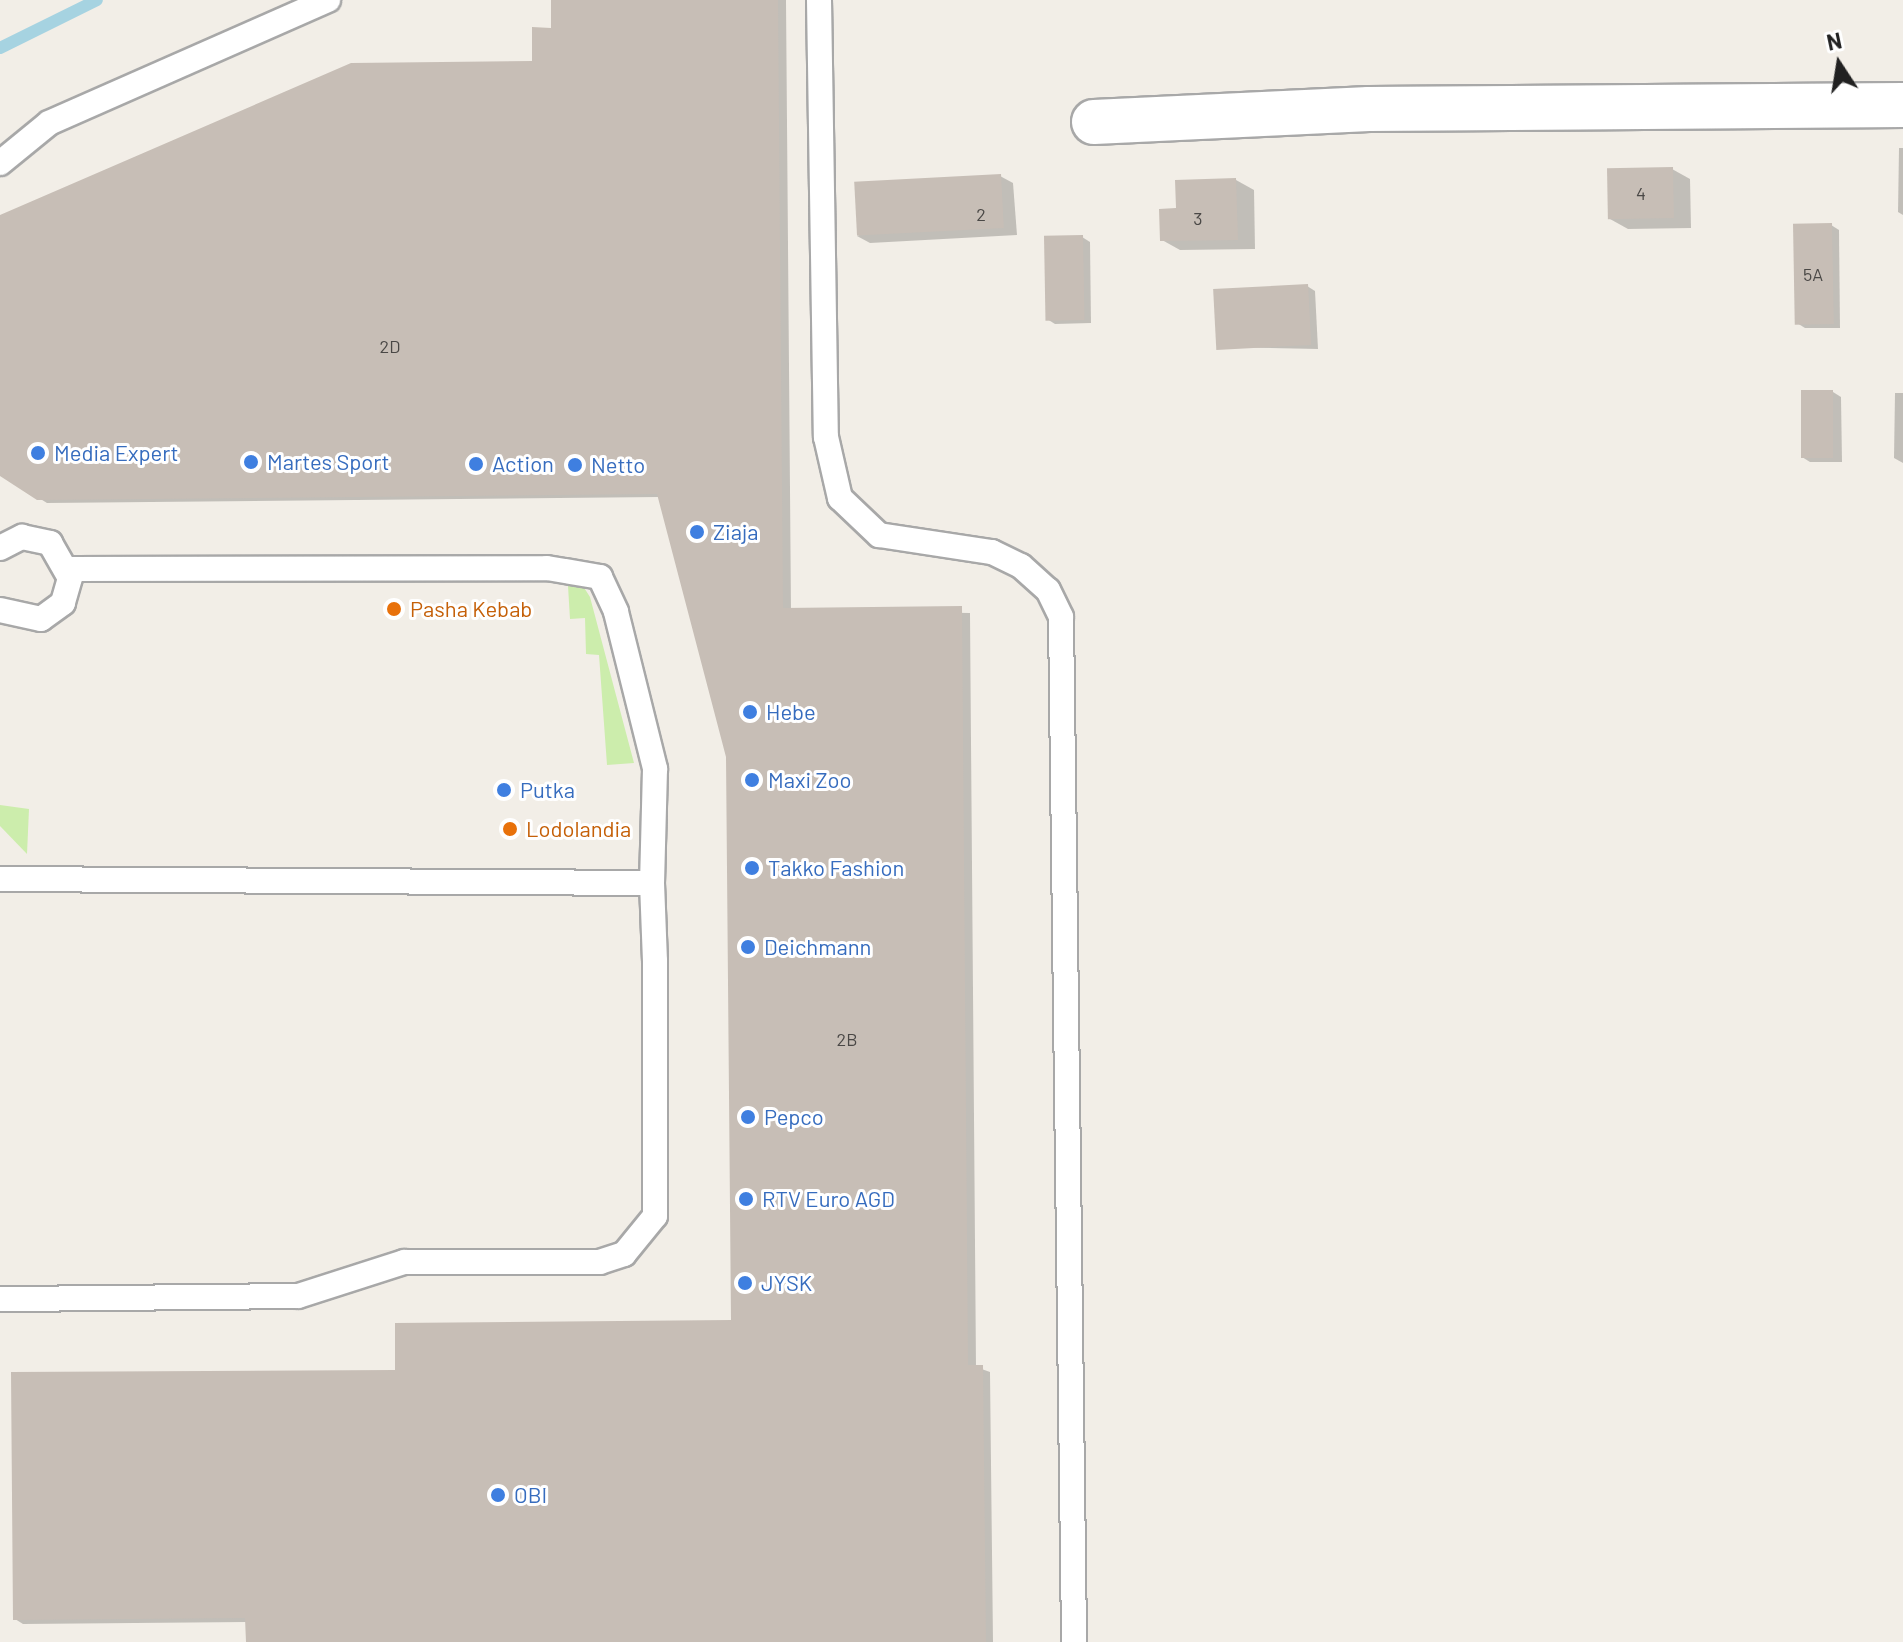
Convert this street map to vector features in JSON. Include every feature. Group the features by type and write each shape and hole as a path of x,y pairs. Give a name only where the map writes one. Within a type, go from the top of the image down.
{"street":[{"path":"1094,122 1369,109 1903,105"}],"lane":[{"path":"0,163 49,123 328,0"},
{"path":"819,0 826,437 840,498 879,535 992,552 1021,566 1048,590 1061,617 1074,1642"},
{"path":"1,614 28,621 53,613 69,591 68,569 60,553 37,538 2,543"},
{"path":"0,1299 298,1296 404,1262 600,1262 624,1254 655,1216 652,883 655,769 616,612 600,577 547,568 68,569"},
{"path":"0,879 652,883"}],"green space":[{"path":"568,586 583,586 590,597 634,763 607,765 599,655 586,654 585,618 570,619"},
{"path":"0,805 29,809 27,854 0,826"}],"building":[{"path":"551,0 778,0 783,608 962,606 968,1365 983,1365 986,1642 246,1642 245,1618 13,1620 11,1372 395,1370 395,1323 731,1320 726,757 657,494 37,500 0,476 0,215 351,63 532,61 532,27 551,28"},
{"path":"1673,167 1674,218 1608,219 1607,168"},
{"path":"1001,174 1004,228 857,236 854,182"},
{"path":"1236,178 1238,240 1160,241 1159,209 1176,208 1175,180"},
{"path":"1832,223 1834,324 1795,325 1793,224"},
{"path":"1083,235 1084,320 1045,321 1044,236"},
{"path":"1308,284 1311,345 1216,350 1213,289"},
{"path":"1801,390 1833,390 1833,458 1801,458"}],"waterway":[{"path":"0,48 97,0"}],"place":[{"name":"Media Expert","path":"38,453"},
{"name":"Martes Sport","path":"251,462"},
{"name":"Action","path":"476,464"},
{"name":"Netto","path":"575,465"},
{"name":"Ziaja","path":"697,532"},
{"name":"Pasha Kebab","path":"394,609"},
{"name":"Hebe","path":"750,712"},
{"name":"Maxi Zoo","path":"752,780"},
{"name":"Putka","path":"504,790"},
{"name":"Lodolandia","path":"510,829"},
{"name":"Takko Fashion","path":"752,868"},
{"name":"Deichmann","path":"748,947"},
{"name":"Pepco","path":"748,1117"},
{"name":"RTV Euro AGD","path":"746,1199"},
{"name":"JYSK","path":"745,1283"},
{"name":"OBI","path":"498,1495"}]}
